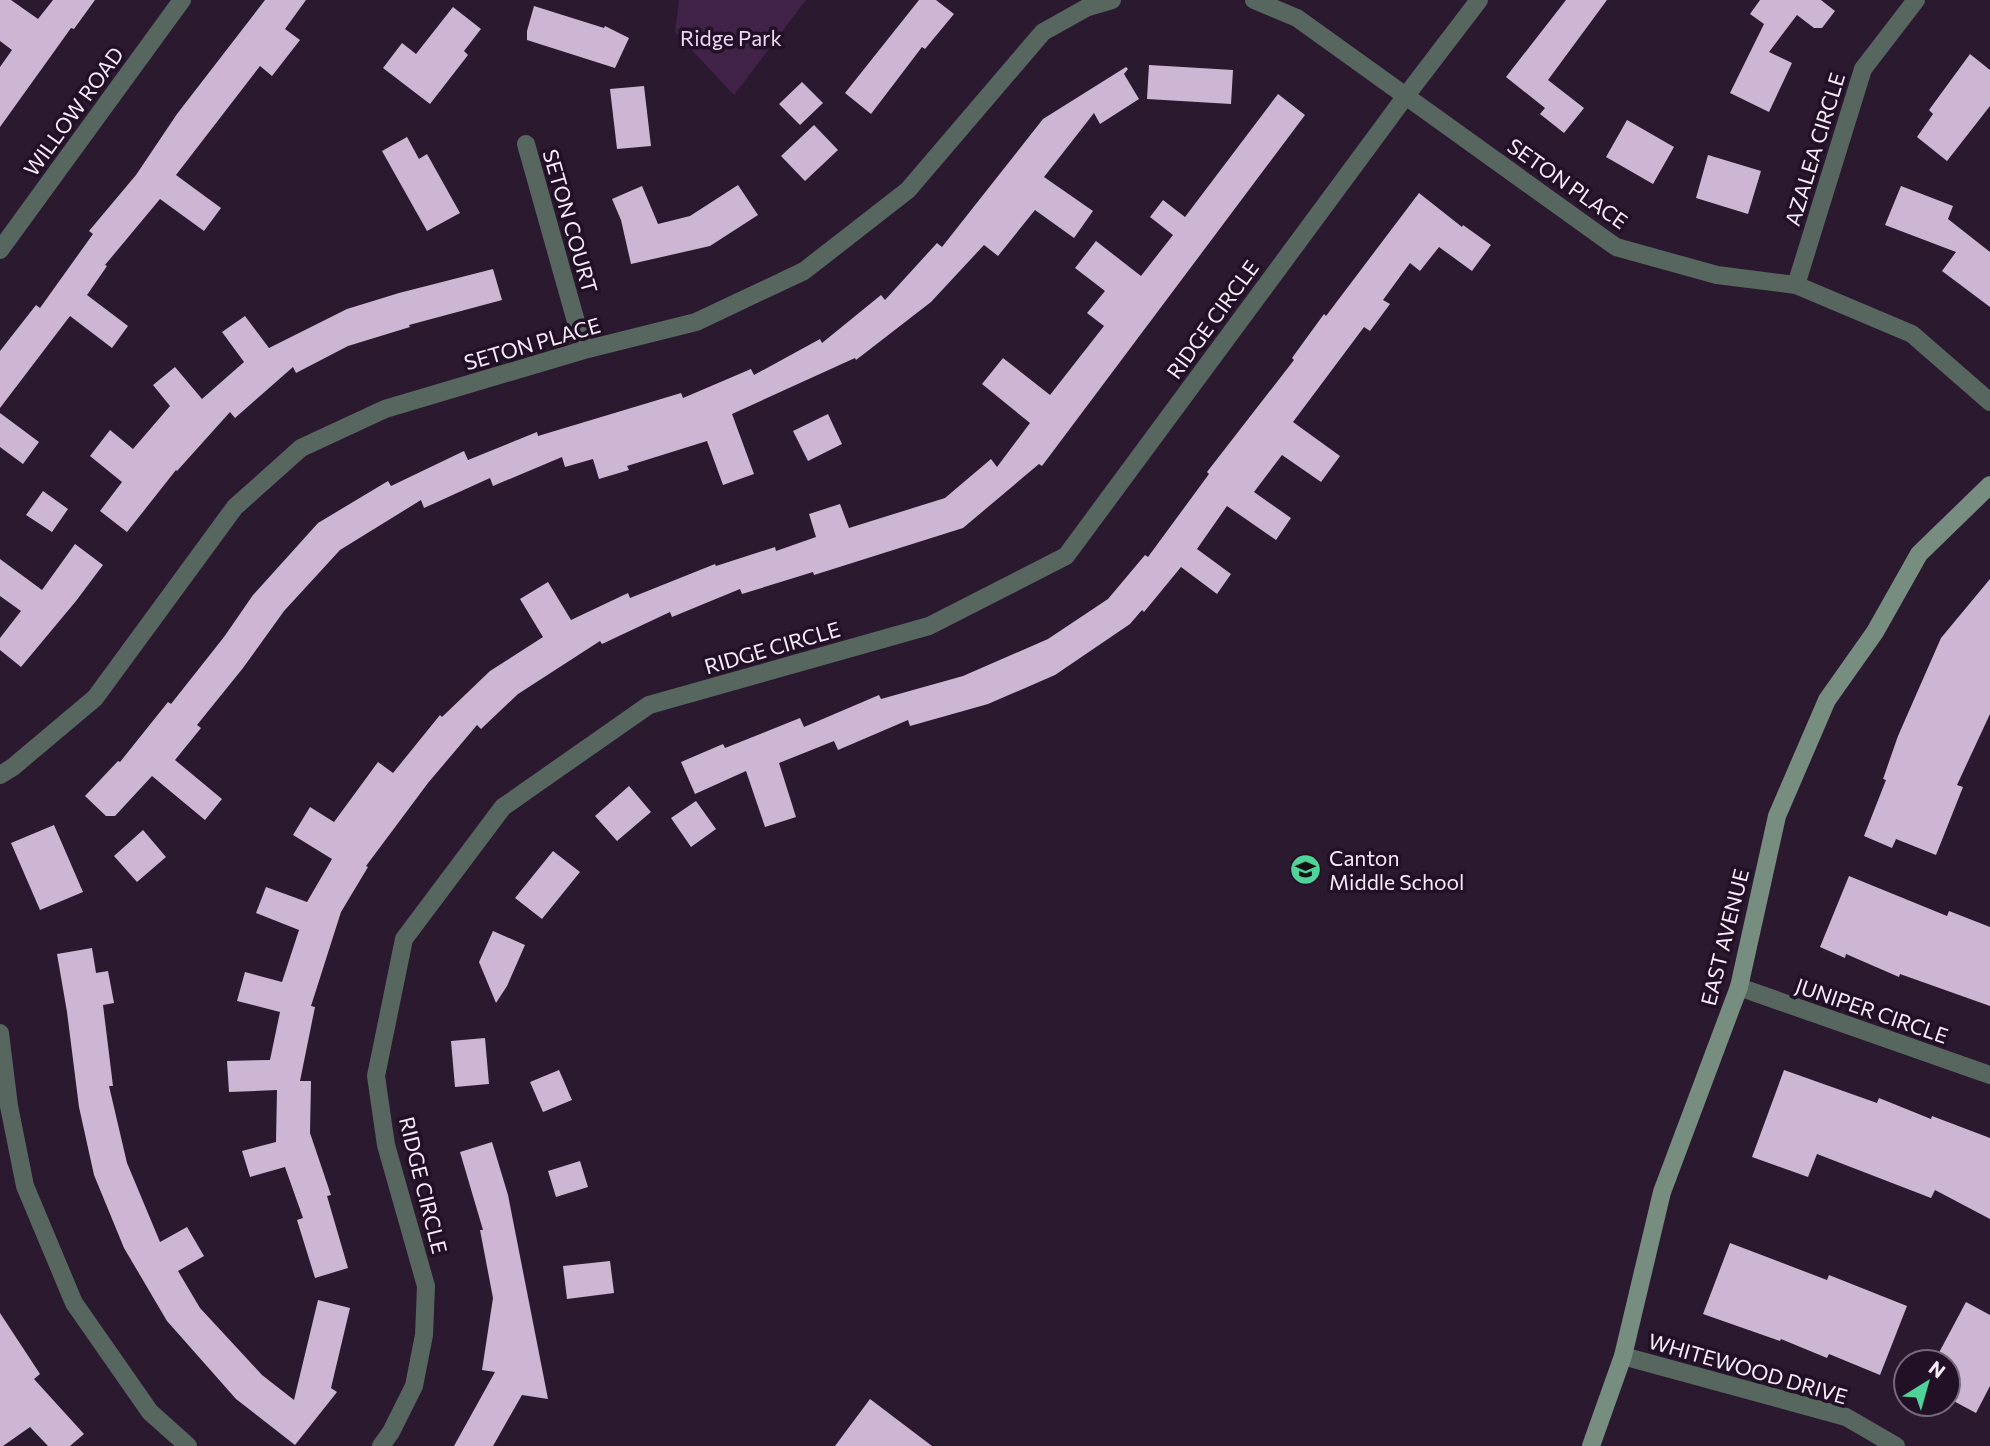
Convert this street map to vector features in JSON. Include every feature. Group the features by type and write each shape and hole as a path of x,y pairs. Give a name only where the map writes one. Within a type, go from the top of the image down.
{"street":[{"name":"WILLOW ROAD","path":"0,250 182,0"},
{"name":"SETON PLACE","path":"0,775 94,698 235,507 301,448 385,409 584,350 696,322 803,271 908,190 1043,32 1088,7 1112,0"},
{"name":"SETON PLACE","path":"1254,0 1297,18 1616,247 1717,275 1796,285 1912,334 1990,402"},
{"name":"RIDGE CIRCLE","path":"381,1446 414,1386 424,1335 426,1286 386,1145 376,1076 404,939 494,818 503,807 649,705 929,626 1066,556 1479,0"},
{"name":"AZALEA CIRCLE","path":"1796,285 1863,69 1916,0"},
{"name":"SETON COURT","path":"526,144 584,350"},
{"name":"EAST AVENUE","path":"1591,1446 1623,1356 1662,1192 1739,987 1777,816 1828,700 1875,632 1919,554 1990,485"},
{"name":"JUNIPER CIRCLE","path":"1739,987 1990,1075"},
{"path":"0,1033 9,1106 25,1186 74,1303 150,1412 188,1446"},
{"name":"WHITEWOOD DRIVE","path":"1623,1356 1846,1417 1896,1446"}],"green space":[{"name":"Ridge Park","path":"679,0 806,0 734,95 675,32"}],"building":[{"path":"0,0 11,0 38,19 53,0 95,0 74,29 71,28 0,127 0,67 12,50 0,41"},
{"path":"265,0 306,0 285,29 300,40 272,76 260,66 176,175 221,208 204,231 160,199 105,265 107,266 87,295 128,326 112,348 70,316 0,408 0,351 36,305 40,308 93,234 89,231 136,175 177,114"},
{"path":"919,0 936,0 954,14 925,49 922,47 871,114 845,93"},
{"path":"1566,0 1607,0 1548,80 1584,108 1564,133 1540,114 1545,108 1506,77"},
{"path":"1760,0 1821,0 1835,11 1822,28 1814,28 1797,15 1769,52 1792,63 1769,112 1730,93 1764,24 1750,14"},
{"path":"534,6 604,28 605,26 629,38 615,68 527,40"},
{"path":"453,7 481,29 464,51 468,55 430,104 383,68 402,43 416,54"},
{"path":"1970,54 1990,70 1990,106 1947,161 1917,137 1933,114 1929,110"},
{"path":"1149,65 1233,70 1231,104 1147,99"},
{"path":"1126,67 1128,69 1124,74 1139,99 1100,124 1094,113 1044,177 1093,211 1074,238 1035,210 998,256 984,245 931,302 856,360 855,358 732,414 754,474 723,485 707,441 627,466 629,470 599,479 593,459 565,467 562,457 493,486 490,478 424,508 421,500 340,550 284,611 197,725 201,728 175,760 222,799 205,820 152,776 115,816 106,816 85,796 118,761 120,762 168,702 171,704 253,595 318,523 388,481 391,486 464,451 468,460 537,432 538,436 681,393 683,398 751,369 754,375 820,339 822,343 881,295 885,300 937,243 942,247 1043,119"},
{"path":"802,82 823,103 800,125 779,104"},
{"path":"644,86 651,146 617,149 610,89"},
{"path":"1278,94 1305,115 1042,466 1039,464 963,528 814,575 813,572 742,594 740,589 672,617 670,612 602,644 600,641 518,694 481,729 477,725 428,783 366,866 368,867 341,912 311,1006 315,1007 300,1081 311,1081 310,1133 331,1195 327,1196 348,1268 315,1278 297,1220 303,1218 285,1167 250,1177 242,1151 276,1142 277,1090 229,1092 227,1061 270,1060 280,1012 237,1001 245,972 282,982 299,930 256,913 266,887 307,902 332,859 293,835 310,807 334,822 378,762 393,773 440,715 442,717 490,671 543,637 520,599 548,582 571,620 628,593 630,598 715,564 716,566 775,547 776,551 816,537 809,514 840,504 849,528 945,498 991,459 997,467 1030,423 982,384 1003,358 1050,395 1104,326 1087,313 1105,291 1075,268 1096,241 1141,276 1173,235 1150,217 1163,200 1185,217"},
{"path":"1627,120 1674,147 1653,184 1606,157"},
{"path":"814,125 838,150 805,181 781,156"},
{"path":"407,137 419,159 427,154 460,213 427,231 382,151"},
{"path":"1708,155 1761,171 1748,214 1696,198"},
{"path":"738,185 758,215 710,246 631,264 621,220 612,199 642,186 658,224 690,216"},
{"path":"1901,186 1953,206 1948,219 1990,252 1990,307 1942,271 1956,252 1885,225"},
{"path":"1419,193 1462,227 1463,225 1491,245 1472,271 1439,247 1420,271 1410,263 1383,300 1390,304 1370,331 1364,327 1293,422 1340,456 1321,482 1282,455 1254,492 1291,518 1276,540 1227,506 1197,549 1231,574 1217,594 1181,567 1144,612 1142,610 1130,624 1055,675 988,704 910,726 908,720 838,750 834,741 779,763 796,817 765,827 746,771 695,794 681,762 723,744 725,748 800,718 804,727 879,695 881,699 963,676 1048,639 1108,599 1145,555 1148,557 1209,474 1207,472 1294,360 1292,358 1324,314 1326,316"},
{"path":"493,269 502,300 409,325 410,327 348,346 296,373 293,367 235,418 230,412 176,470 127,532 100,511 122,482 90,456 110,430 133,449 170,406 153,385 175,367 202,399 244,362 222,332 245,316 269,348 347,309"},
{"path":"0,413 39,442 23,464 0,447"},
{"path":"828,414 842,444 808,461 793,431"},
{"path":"43,491 68,509 52,532 26,515"},
{"path":"75,544 103,565 21,667 0,650 0,638 21,611 0,596 0,559 42,590"},
{"path":"1990,579 1990,714 1957,785 1963,787 1936,855 1896,839 1892,848 1864,836 1886,780 1883,779 1898,736 1941,638"},
{"path":"629,786 651,812 617,841 595,816"},
{"path":"696,801 716,829 691,847 671,818"},
{"path":"54,825 83,892 40,910 11,843"},
{"path":"143,830 166,857 137,882 114,856"},
{"path":"553,851 580,872 542,919 515,898"},
{"path":"1849,876 1947,916 1949,911 1990,927 1990,1006 1900,974 1899,977 1846,954 1845,958 1820,947"},
{"path":"493,931 525,945 507,986 496,1003 479,962"},
{"path":"92,948 96,973 108,971 114,1003 103,1005 113,1086 109,1086 127,1163 160,1242 187,1227 204,1256 178,1271 200,1308 262,1375 294,1400 318,1300 350,1308 331,1388 337,1392 295,1445 236,1399 167,1321 124,1248 94,1175 79,1107 57,954"},
{"path":"485,1038 489,1084 455,1087 451,1041"},
{"path":"559,1070 572,1100 543,1112 530,1082"},
{"path":"1784,1070 1877,1103 1879,1098 1931,1119 1932,1116 1990,1138 1990,1219 1935,1190 1931,1198 1817,1154 1808,1177 1752,1157"},
{"path":"492,1142 508,1195 548,1399 522,1395 493,1446 454,1446 495,1372 482,1370 493,1298 480,1230 483,1230 460,1152"},
{"path":"580,1161 588,1187 556,1197 548,1171"},
{"path":"1730,1243 1827,1280 1829,1275 1907,1306 1880,1375 1829,1354 1827,1358 1781,1339 1780,1341 1703,1314"},
{"path":"610,1261 614,1293 567,1299 563,1266"},
{"path":"1966,1302 1990,1315 1990,1386 1976,1413 1962,1406 1962,1348 1941,1348"},
{"path":"0,1313 40,1374 34,1379 84,1434 70,1446 48,1446 30,1427 0,1446"},
{"path":"870,1399 932,1446 835,1446"}],"place":[{"name":"Canton Middle School","path":"1306,869"}]}
